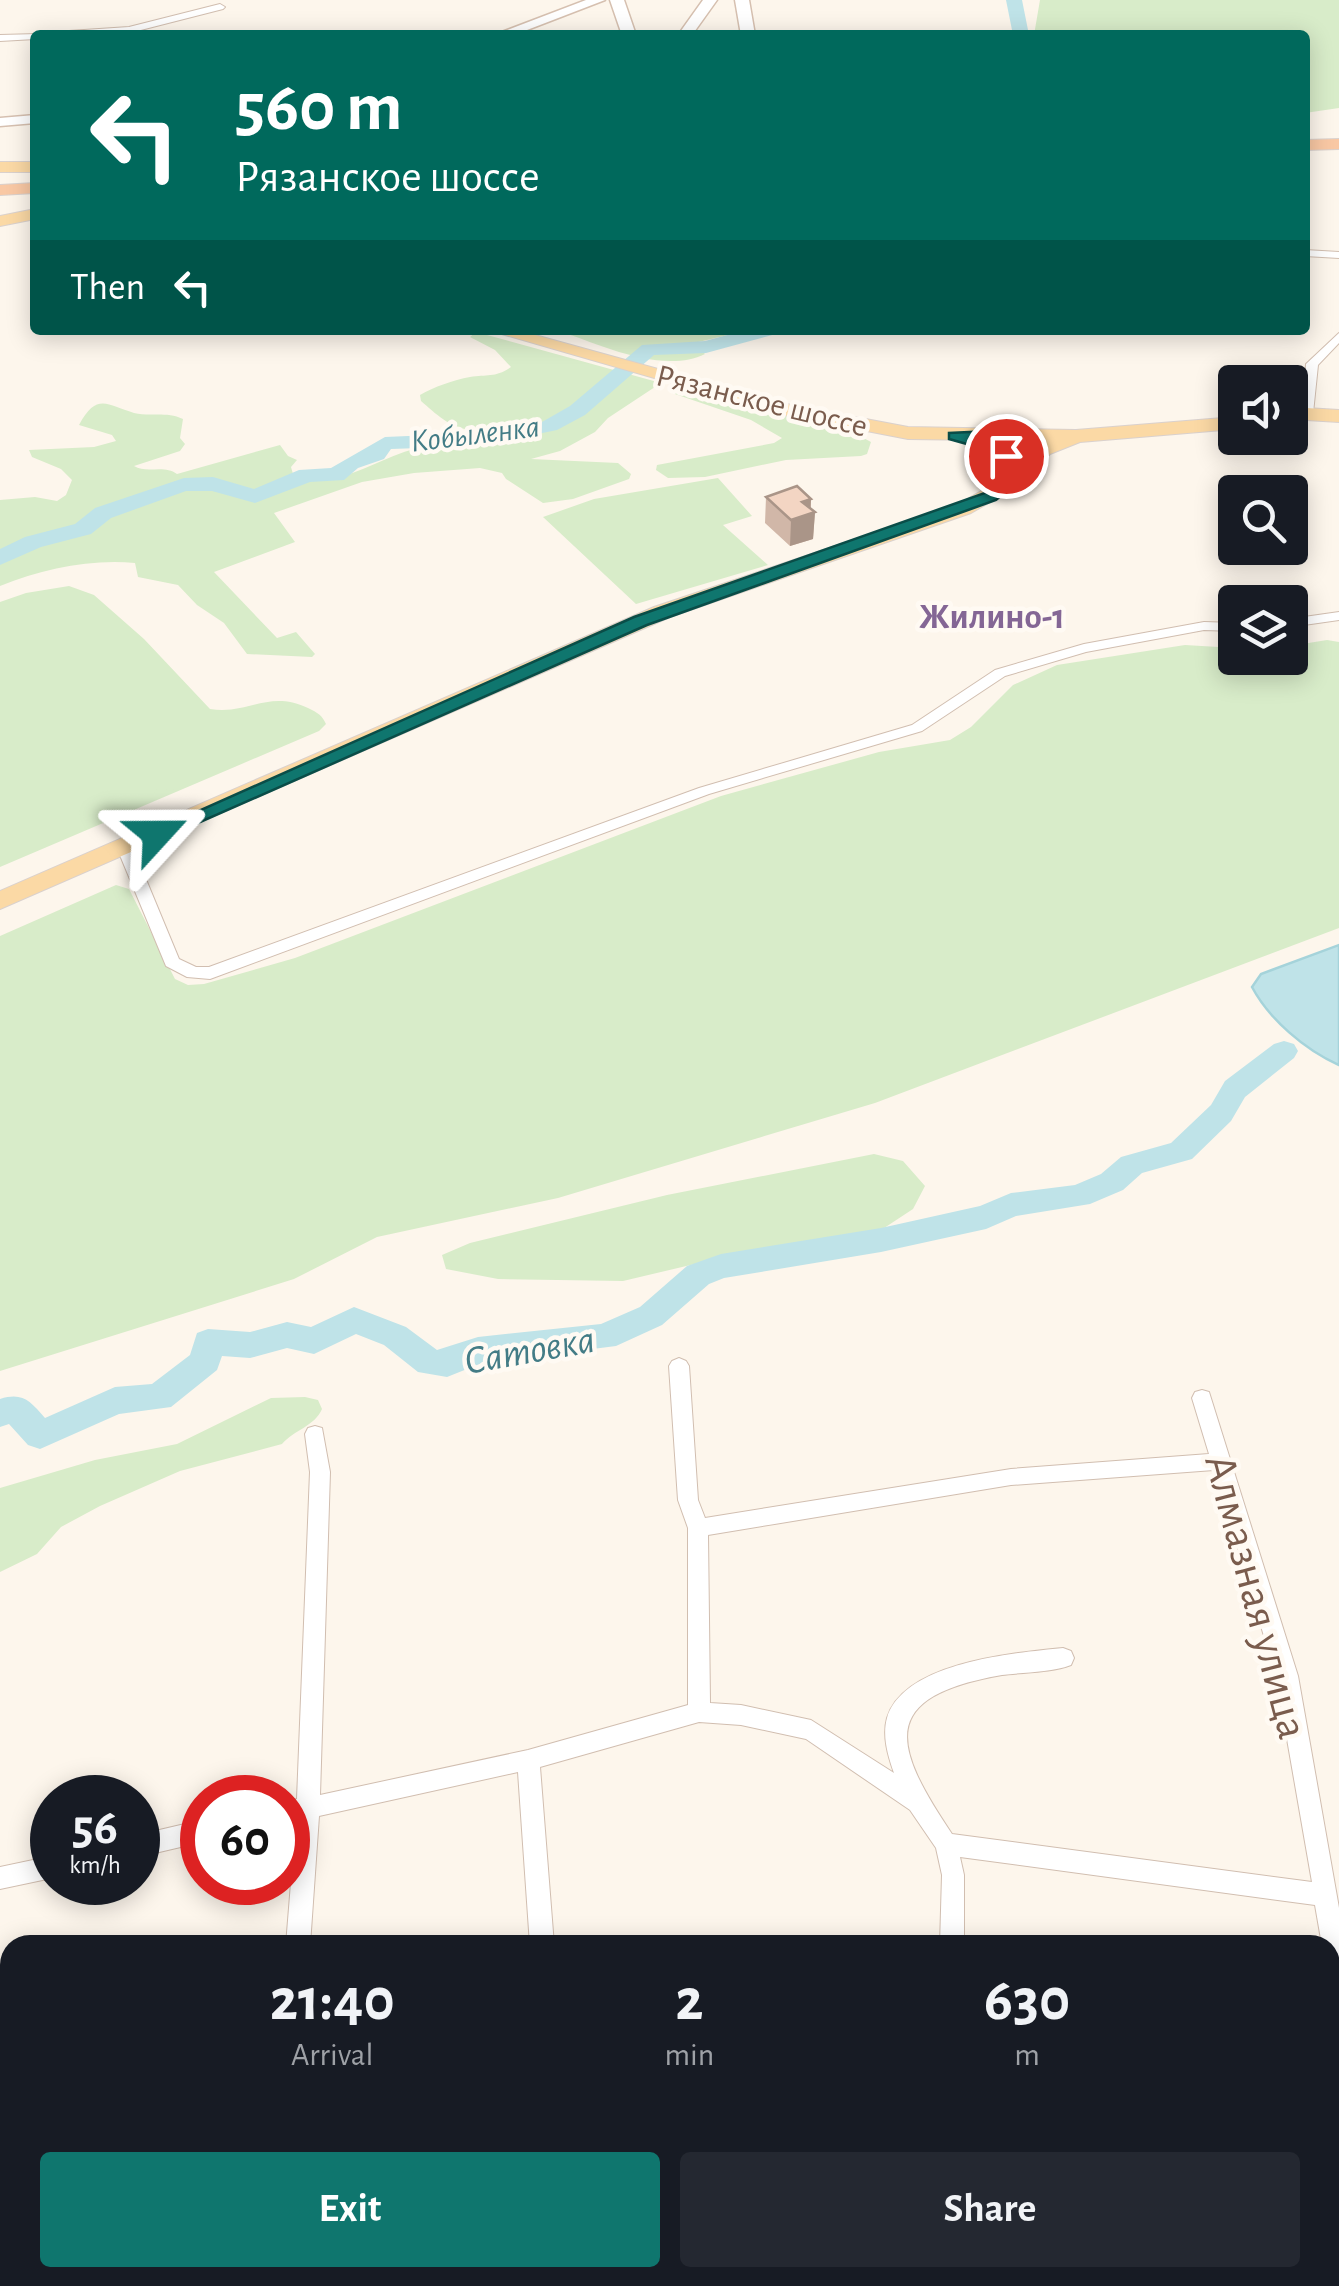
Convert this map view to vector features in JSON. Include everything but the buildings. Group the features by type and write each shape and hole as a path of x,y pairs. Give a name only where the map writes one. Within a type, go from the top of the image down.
{"highway":[{"path":"1310,128 1339,127"},
{"path":"1310,145 1339,144"},
{"path":"0,170 30,169"},
{"path":"0,190 30,188"}],"main road":[{"path":"515,30 598,0"},
{"path":"618,0 627,30"},
{"path":"689,30 710,0"},
{"path":"742,0 747,30"},
{"path":"0,122 30,119"},
{"name":"Рязанское шоссе","path":"516,335 830,421 954,436 1076,436 1218,425"},
{"name":"Рязанское шоссе","path":"1031,434 1218,416"},
{"path":"1308,416 1339,416"},
{"path":"1308,418 1339,424"},
{"path":"1017,476 1031,434"},
{"path":"954,436 994,448 1010,460 1017,476"},
{"path":"0,902 588,642 734,586 990,497 1043,450 1076,436"}],"street":[{"path":"128,30 220,7"},
{"path":"0,38 30,36"},
{"path":"1310,253 1339,255"},
{"path":"1308,377 1312,364 1339,336"},
{"path":"1308,620 1339,616"},
{"path":"124,848 172,962 193,973 210,973 704,791 917,728 1000,673 1084,648 1218,626"},
{"path":"679,1366 688,1500 698,1528 699,1712"},
{"name":"Алмазная улица","path":"1202,1398 1288,1676 1332,1935"},
{"path":"300,1775 320,1472 315,1434"},
{"path":"698,1528 1012,1478 1222,1461"},
{"path":"952,1935 953,1875 946,1844 907,1780 898,1746 897,1722 904,1706 937,1684 1008,1663 1063,1658"},
{"path":"310,1807 528,1760 699,1712 741,1715 811,1730 918,1802"},
{"path":"528,1760 541,1935"},
{"path":"946,1844 1325,1894"},
{"path":"0,1878 30,1872"},
{"path":"298,1905 298,1935"}],"green space":[{"path":"1040,0 1339,0 1339,108 1310,112 1310,30 1035,30"},
{"path":"487,335 661,383 608,418 595,432 560,451 531,459 618,463 631,474 629,479 573,499 543,503 502,473 480,468 414,473 362,482 274,513 295,542 214,572 277,638 296,632 315,654 312,657 247,654 224,623 197,605 178,585 138,577 135,563 66,567 0,586 0,500 35,497 57,501 66,495 72,480 61,469 32,457 29,450 94,447 116,441 112,435 79,425 91,408 103,404 134,413 183,419 180,438 185,444 180,451 134,466 139,468 177,474 280,445 297,460 291,467 295,481 329,479 417,448 491,445 518,436 456,426 421,401 420,395 444,384 511,367 495,350 470,337"},
{"path":"571,335 728,335 694,343 705,354 688,360 651,359"},
{"path":"673,386 858,435 871,442 867,454 861,456 786,460 705,477 668,478 656,470 657,465 774,443 782,438 751,420 672,393"},
{"path":"718,478 752,516 723,525 768,565 636,604 543,517 594,499"},
{"path":"69,586 94,595 144,639 210,709 281,701 311,710 326,724 319,731 0,867 0,602"},
{"path":"1339,642 1339,928 875,1103 558,1198 377,1237 294,1279 0,1371 0,936 116,885 129,889 175,979 188,985 204,984 295,958 721,796 879,752 950,740 971,727 1013,685 1057,665 1185,645 1218,647 1218,675 1308,675 1308,643"},
{"path":"874,1154 903,1161 925,1186 913,1209 875,1234 699,1263 623,1281 498,1279 446,1269 442,1255 470,1243 667,1195"},
{"path":"271,1398 318,1400 322,1409 314,1420 282,1444 180,1471 100,1506 61,1527 37,1554 0,1572 0,1488 95,1460 177,1444"}],"water":[{"path":"1339,945 1339,1065 1289,1032 1252,987 1261,974"}],"waterway":[{"name":"Кобыленка","path":"1014,0 1020,30"},
{"name":"Кобыленка","path":"0,558 33,542 83,529 103,513 184,485 213,484 255,496 307,475 336,475 350,463 376,454 385,443 478,440 550,426 577,410 649,349 706,347 750,335"},
{"name":"Сатовка","path":"0,1413 15,1408 40,1435 115,1401 159,1397 205,1361 208,1342 250,1345 287,1335 314,1341 354,1320 395,1336 430,1363 447,1364 478,1350 605,1337 651,1316 698,1275 721,1266 881,1240 986,1217 1011,1205 1079,1196 1112,1182 1132,1165 1181,1151 1221,1113 1235,1089 1284,1051"}],"district":[{"name":"Жилино-1","path":"992,616"}],"route":[{"path":"157,834 588,642 734,586 990,497 1017,476 1031,434 954,436 987,444 1006,456"}]}
